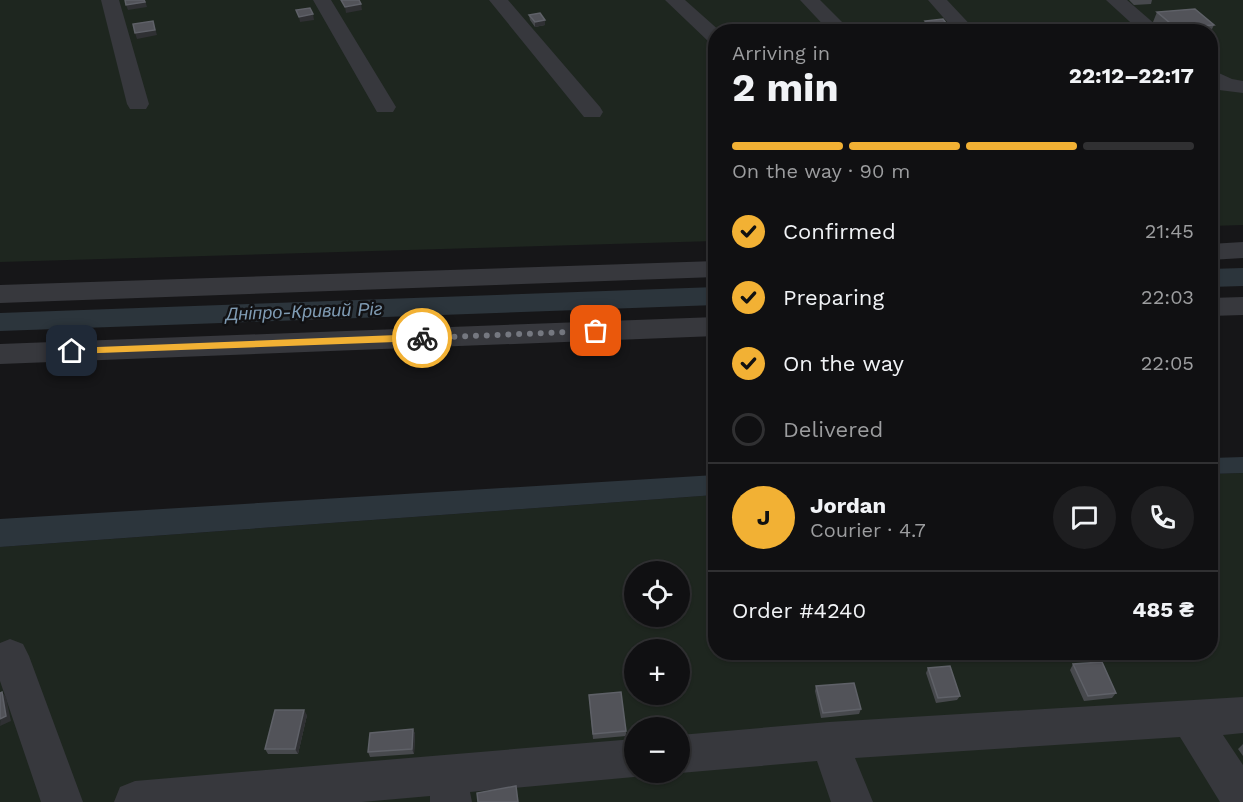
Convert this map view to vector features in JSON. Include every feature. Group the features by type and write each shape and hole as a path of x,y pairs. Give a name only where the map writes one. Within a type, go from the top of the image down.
{"street":[{"path":"110,0 138,104"},
{"path":"322,0 385,107"},
{"path":"498,0 592,112"},
{"path":"674,0 708,31"},
{"path":"808,0 834,24"},
{"path":"937,0 960,24"},
{"path":"1115,0 1144,24"},
{"path":"1218,80 1227,85 1243,87"},
{"path":"1218,252 1243,250"},
{"path":"0,294 708,269"},
{"path":"1218,307 1243,306"},
{"path":"0,354 708,326"},
{"path":"10,656 62,802"},
{"path":"690,753 830,741 1243,715"},
{"path":"1190,719 1243,801"},
{"path":"830,741 852,802"},
{"path":"135,802 449,788 624,760"}],"shaded area":[{"path":"0,0 1243,0 1243,225 1218,226 1218,24 708,24 708,241 0,262"},
{"path":"1243,457 1243,473 1218,474 1218,458"},
{"path":"1243,473 1243,802 0,802 0,547 708,496 708,660 1218,660 1218,474"},
{"path":"708,475 708,496 0,547 0,519"}],"building":[{"path":"125,0 144,0 145,2 126,5"},
{"path":"341,0 359,0 361,4 345,7"},
{"path":"310,8 313,14 299,17 296,10"},
{"path":"1195,9 1213,24 1171,24 1157,12"},
{"path":"540,13 545,20 535,22 529,15"},
{"path":"943,19 947,24 928,24 925,21"},
{"path":"153,21 155,30 135,33 133,24"},
{"path":"1102,662 1116,693 1088,696 1073,664"},
{"path":"950,666 960,696 938,698 928,668"},
{"path":"854,683 861,709 823,713 816,686"},
{"path":"2,692 6,716 0,719 0,693"},
{"path":"621,692 624,731 593,734 589,695"},
{"path":"275,710 304,710 295,749 265,749"},
{"path":"413,729 412,749 368,752 370,733"},
{"path":"516,786 518,802 478,802 477,793"}],"waterway":[{"name":"Дніпро-Кривий Ріг","path":"1218,278 1243,277"},
{"name":"Дніпро-Кривий Ріг","path":"0,322 708,296"}],"way so far":[{"path":"422,338 596,331"}],"route":[{"path":"72,351 422,338"}]}
